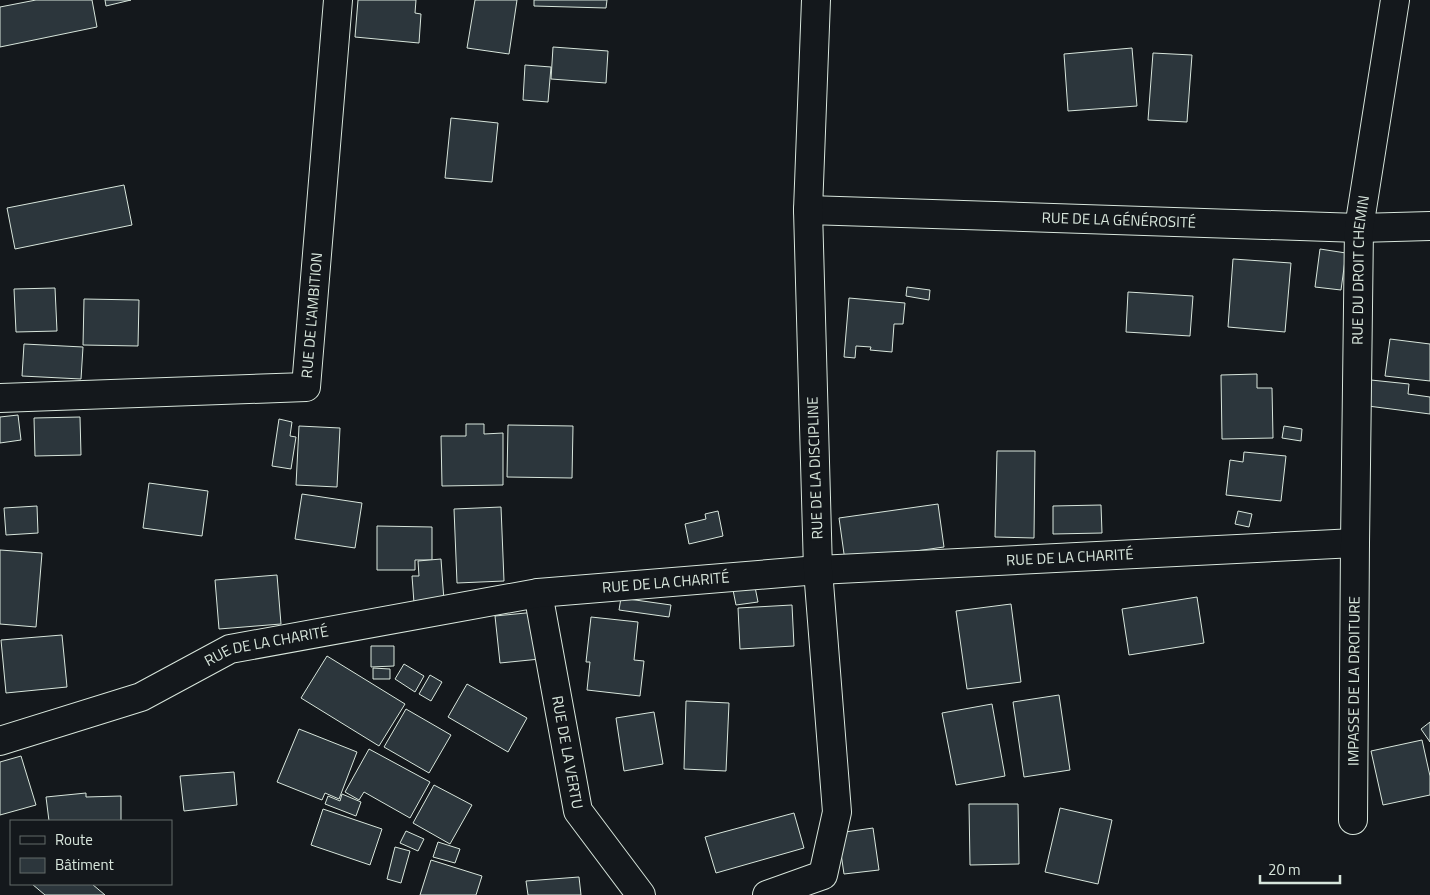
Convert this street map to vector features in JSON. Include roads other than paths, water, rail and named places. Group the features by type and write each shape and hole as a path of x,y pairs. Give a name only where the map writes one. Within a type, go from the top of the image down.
{"street":[{"name":"RUE DE L'AMBITION","path":"0,398 306,387 338,0"},
{"name":"RUE DE LA DISCIPLINE","path":"767,895 823,876 837,812 818,570 808,210 816,0"},
{"name":"RUE DU DROIT CHEMIN","path":"1355,543 1358,228 1395,0"},
{"name":"RUE DE LA GÉNÉROSITÉ","path":"808,210 1358,228 1430,226"},
{"name":"RUE DE LA CHARITÉ","path":"0,741 141,698 230,649 538,592 818,570 1355,543"},
{"name":"IMPASSE DE LA DROITURE","path":"1353,820 1355,543"},
{"name":"RUE DE LA VERTU","path":"538,592 578,811 641,895"}]}
